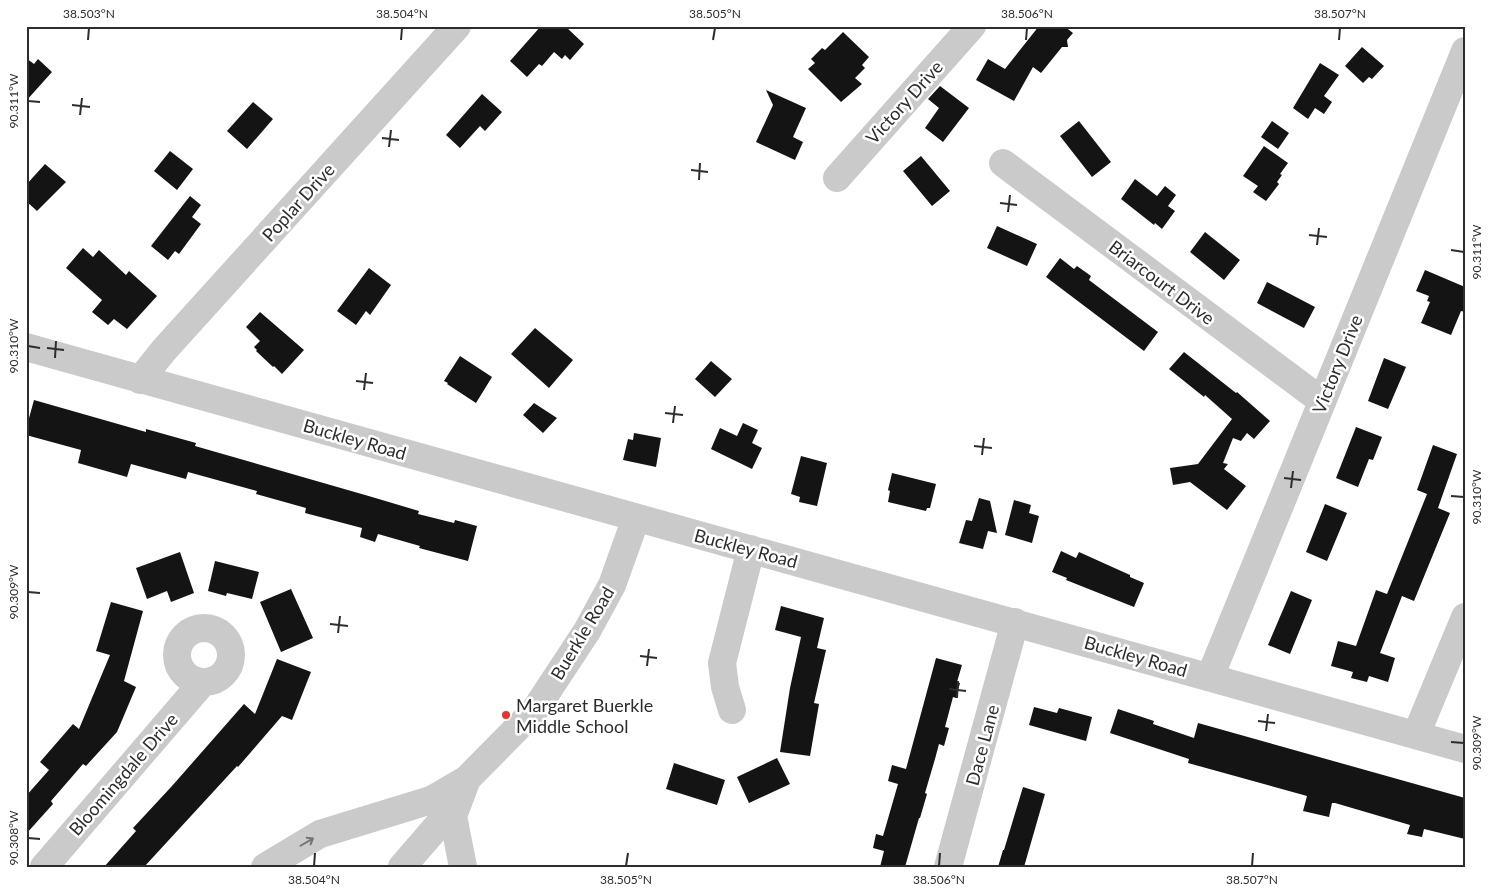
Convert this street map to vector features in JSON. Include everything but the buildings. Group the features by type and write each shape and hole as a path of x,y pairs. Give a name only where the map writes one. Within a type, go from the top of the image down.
{"street":[{"name":"Poplar Drive","path":"140,380 178,335 457,26"},
{"name":"Victory Drive","path":"837,178 972,26"},
{"name":"Victory Drive","path":"1210,678 1465,51"},
{"name":"Briarcourt Drive","path":"1003,163 1322,401"},
{"name":"Buckley Road","path":"26,347 1465,749"},
{"name":"Buerkle Road","path":"265,867 320,834 431,800 467,779 535,710 587,631 612,585 636,518"},
{"path":"732,710 725,687 722,662 751,549"},
{"path":"1416,735 1465,617"},
{"name":"Dace Lane","path":"948,867 1015,622"},
{"name":"Bloomingdale Drive","path":"44,867 203,682"},
{"name":"Buerkle Road","path":"453,816 467,779"},
{"path":"402,867 440,823 453,816 463,866"}],"place":[{"name":"Margaret Buerkle Middle School","path":"506,715"}]}
